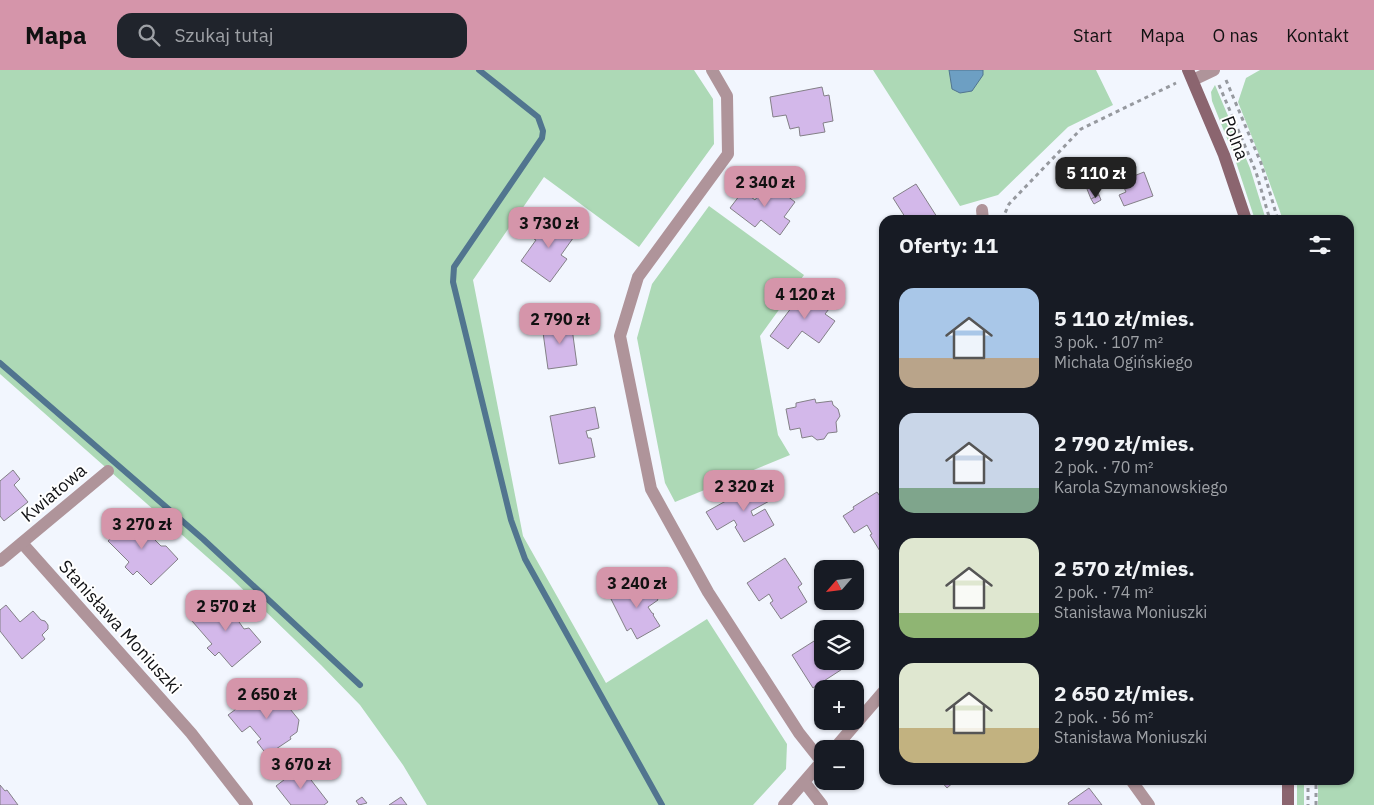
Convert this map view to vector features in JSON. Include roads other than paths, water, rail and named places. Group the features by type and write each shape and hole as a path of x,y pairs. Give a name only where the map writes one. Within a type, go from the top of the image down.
{"street":[{"path":"712,70 728,96 728,154 638,277 620,336 651,489 708,592 799,733 814,752"},
{"path":"1190,75 1217,72"},
{"name":"Polna","path":"1190,75 1224,154 1244,215"},
{"name":"Kwiatowa","path":"0,561 108,471"},
{"name":"Stanisława Moniuszki","path":"22,543 192,733 247,805"},
{"path":"842,740 879,697"},
{"path":"784,805 814,771"},
{"path":"804,783 822,805"},
{"path":"1135,785 1149,805"},
{"path":"1288,785 1288,805"}],"water":[{"path":"949,70 983,70 983,75 972,91 960,93 952,89"}],"waterway":[{"path":"479,70 538,117 543,131 542,138 454,267 453,282 511,520 525,559 662,805"},
{"path":"0,363 203,539 360,685"}]}
